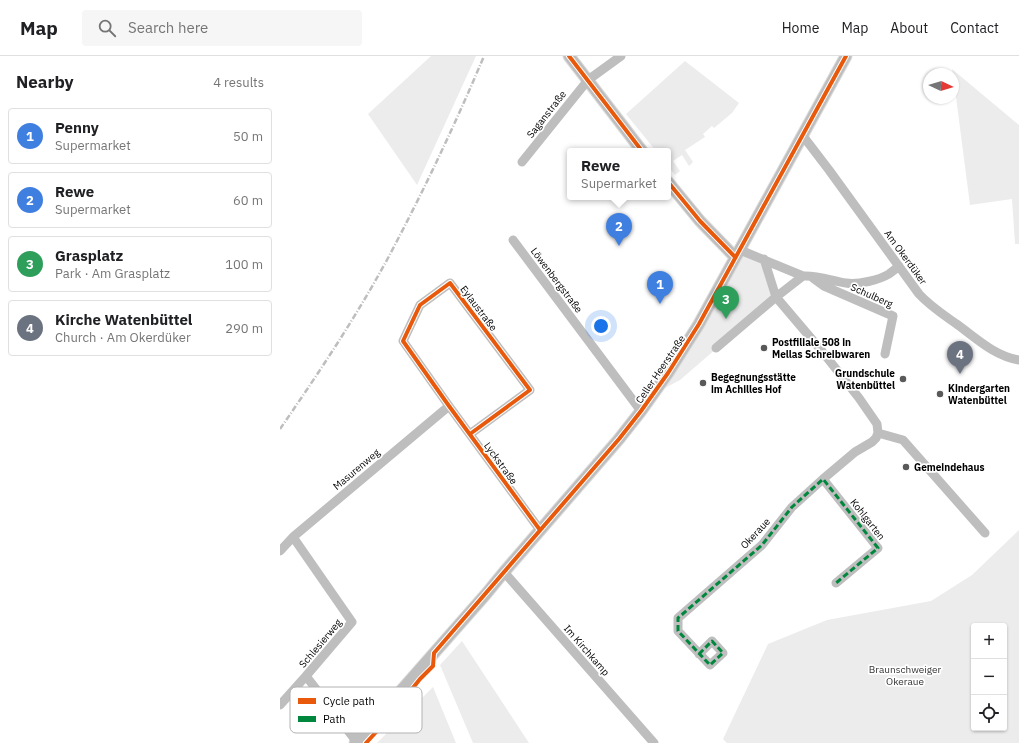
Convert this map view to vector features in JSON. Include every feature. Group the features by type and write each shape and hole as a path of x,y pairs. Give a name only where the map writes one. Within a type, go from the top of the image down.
{"main road":[{"path":"569,56 640,148"},
{"name":"Celler Heerstraße","path":"404,687 619,439 668,373 691,337 846,56"},
{"path":"671,186 700,221 737,254"},
{"name":"Celler Heerstraße","path":"355,742 363,733"}],"street":[{"name":"Saganstraße","path":"522,162 588,80 621,56"},
{"name":"Am Okerdüker","path":"803,136 919,294 929,305 995,352 1009,358 1019,360"},
{"name":"Löwenbergstraße","path":"513,240 641,411"},
{"path":"737,254 764,259 807,276"},
{"path":"764,259 776,297 859,398 877,424 878,432 903,440 984,532"},
{"name":"Schulberg","path":"807,276 848,283 862,282 888,274 899,266"},
{"path":"716,348 776,297 807,276"},
{"name":"Schulberg","path":"807,276 824,286 893,316 885,354"},
{"name":"Eylaustraße","path":"449,406 403,341 420,305 450,283 530,390 470,434"},
{"name":"Lyckstraße","path":"449,406 540,530"},
{"name":"Masurenweg","path":"280,551 293,537 449,406"},
{"name":"Okeraue","path":"699,654 678,631 678,618 762,545 792,507 855,452 872,442 876,438 878,432"},
{"name":"Kohlgarten","path":"823,479 878,548 836,584"},
{"name":"Schlesierweg","path":"293,537 352,622 306,676 314,687"},
{"name":"Im Kirchkamp","path":"504,572 654,743"},
{"path":"296,687 306,676"},
{"path":"280,705 290,694"},
{"name":"Schlesierweg","path":"348,733 355,742"}],"green space":[{"path":"431,56 476,56 417,185 368,114"},
{"path":"685,61 739,103 732,113 714,128 712,126 703,134 705,137 685,150 693,162 689,166 682,155 673,161 680,171 675,175 671,170 671,148 654,148 626,114"},
{"path":"959,75 1019,125 1019,244 1015,244 1012,199 970,205 957,104 959,104"},
{"path":"740,250 764,259 776,297 680,380 652,395"},
{"name":"Braunschweiger Okeraue","path":"1019,530 1019,743 727,743 723,739 768,644 827,620 931,601 972,575"},
{"path":"462,641 529,743 473,743 440,665"},
{"path":"433,687 456,743 377,743 387,733 422,733 422,698"}],"railway":[{"path":"280,429 336,345 388,258 438,158 484,56"}],"marked path":[{"path":"699,654 712,641 723,653 710,665 678,631 678,618 762,545 792,507 823,479 878,548 836,583"}],"cycle path":[{"path":"569,56 640,148"},
{"path":"414,687 433,666 434,653 619,439 668,373 699,324 846,56"},
{"path":"671,186 700,221 735,257"},
{"path":"470,434 530,390 450,283 420,305 403,341 449,406 540,530"},
{"path":"366,743 375,733"}],"place":[{"name":"Rewe","path":"619,246"},
{"name":"Penny","path":"660,304"},
{"name":"Grasplatz","path":"726,319"},
{"name":"Postfiliale 508 in Mellas Schreibwaren","path":"764,348"},
{"name":"Kirche Watenbüttel","path":"960,374"},
{"name":"Grundschule Watenbüttel","path":"903,379"},
{"name":"Begegnungsstätte im Achilles Hof","path":"703,383"},
{"name":"Kindergarten Watenbüttel","path":"940,394"},
{"name":"Gemeindehaus","path":"906,467"}]}
